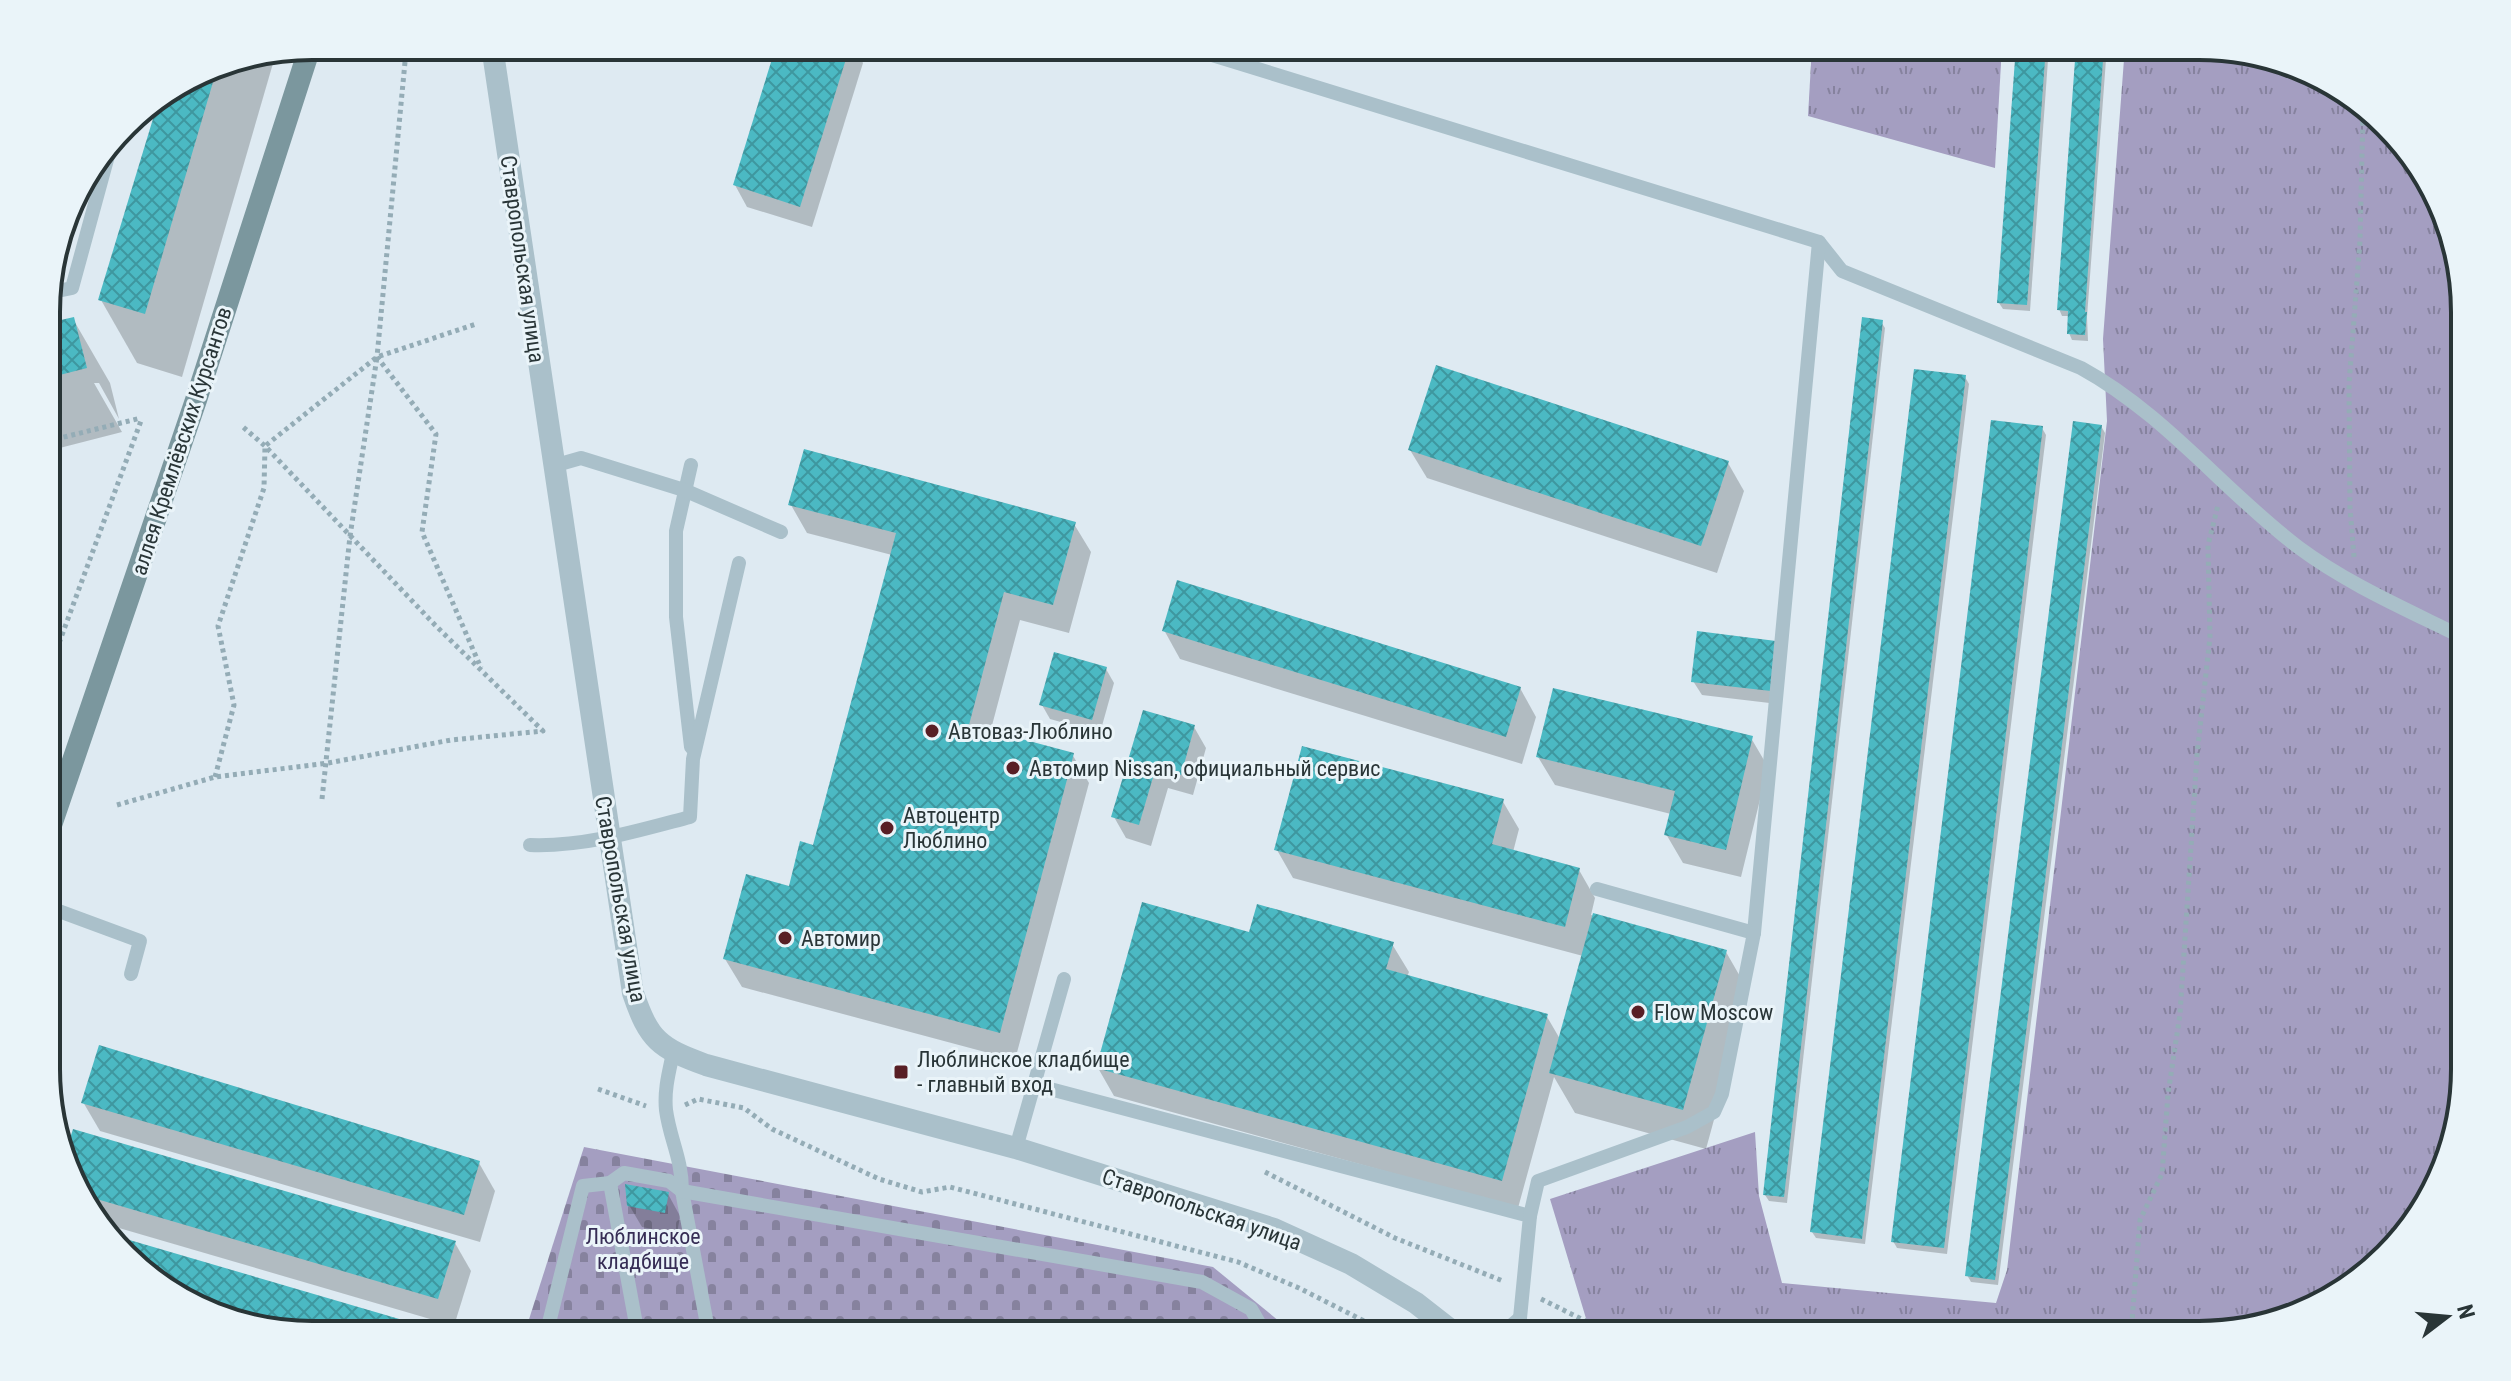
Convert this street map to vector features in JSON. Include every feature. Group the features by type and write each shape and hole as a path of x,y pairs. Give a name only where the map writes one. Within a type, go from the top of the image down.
{"main road":[{"name":"аллея Кремлёвских Курсантов","path":"60,799 196,400 305,61"}],"street":[{"name":"Ставропольская улица","path":"494,61 633,993 644,1024 673,1053 706,1065 1016,1148 1274,1229 1351,1264 1416,1303 1438,1320"}],"lane":[{"path":"1230,61 1819,242 1842,271 2081,368 2104,381 2158,420 2298,547 2357,585 2450,631"},
{"path":"61,290 72,288 104,170"},
{"path":"1517,1320 1520,1318 1530,1216 1538,1181 1687,1127 1714,1112 1722,1094 1754,933 1819,242"},
{"path":"553,466 581,458 684,490 781,532"},
{"path":"530,845 559,846 610,838 690,817 693,759 676,617 676,531 691,465"},
{"path":"693,759 739,563"},
{"path":"1597,889 1754,933"},
{"path":"60,911 140,941 131,974"},
{"path":"1016,1148 1064,979"},
{"path":"673,1053 665,1092 667,1113 682,1168 682,1191 706,1321"},
{"path":"1035,1085 1530,1216"},
{"path":"550,1321 583,1186 610,1183 624,1173 669,1181 682,1191 1202,1282 1251,1309 1258,1321"},
{"path":"610,1183 635,1321"}],"path":[{"path":"322,799 350,536 377,357 405,62"},
{"path":"2357,585 2350,508 2349,384 2360,241 2363,121"},
{"path":"265,446 377,357 476,324"},
{"path":"377,357 436,434 422,532 483,673"},
{"path":"60,438 142,418 60,640"},
{"path":"117,805 215,777 328,763 451,740 543,731 243,427"},
{"path":"215,777 234,705 218,626 264,488 265,446"},
{"path":"2132,1320 2140,1220 2162,1174 2168,1094 2180,1014 2197,755 2210,637 2208,545 2224,481"},
{"path":"598,1089 667,1113 698,1099 744,1108 772,1129 879,1179 922,1192 950,1187 1238,1262 1299,1288 1358,1320"},
{"path":"1263,1171 1395,1238 1523,1290 1584,1320"}],"green space":[{"path":"1811,60 2001,60 1995,168 1808,116"},
{"path":"2124,60 2232,62 2295,79 2325,94 2352,112 2399,159 2417,186 2438,231 2450,296 2450,1085 2438,1150 2425,1180 2388,1235 2339,1278 2280,1308 2248,1316 2215,1320 1587,1320 1550,1199 1755,1132 1759,1196 1782,1283 1996,1303 2007,1270 2107,421 2103,339"},
{"name":"Люблинское кладбище","path":"584,1147 1213,1267 1278,1320 529,1321"}],"building":[{"path":"2015,60 2045,60 2027,305 1997,303"},
{"path":"2075,60 2103,60 2085,335 2067,334 2068,311 2057,310"},
{"path":"771,61 845,61 800,207 733,185"},
{"path":"214,80 145,314 98,300 153,117 186,94"},
{"path":"74,317 87,368 60,375 60,320"},
{"path":"1862,317 1883,320 1784,1197 1763,1195"},
{"path":"1436,365 1729,461 1701,546 1408,450"},
{"path":"1914,369 1966,375 1862,1239 1810,1232"},
{"path":"1991,420 2043,426 1944,1248 1891,1242"},
{"path":"2073,421 2102,425 1995,1280 1965,1276"},
{"path":"804,449 1076,522 1053,605 1004,592 969,725 1074,753 1000,1033 723,959 746,874 789,886 800,841 813,845 896,533 788,505"},
{"path":"1177,580 1521,687 1506,737 1162,631"},
{"path":"1697,631 1776,641 1771,691 1691,682"},
{"path":"1054,652 1107,667 1092,720 1039,705"},
{"path":"1553,688 1753,736 1726,850 1664,835 1675,791 1536,757"},
{"path":"1143,710 1195,725 1181,775 1156,767 1139,825 1111,817"},
{"path":"1302,746 1504,799 1492,844 1580,868 1565,927 1274,850"},
{"path":"1142,902 1249,932 1257,904 1394,942 1386,969 1548,1014 1502,1181 1096,1068"},
{"name":"Flow Moscow","path":"1593,913 1727,950 1683,1110 1549,1073"},
{"path":"99,1045 480,1161 464,1215 81,1103"},
{"path":"73,1129 456,1241 438,1299 97,1199 79,1165 70,1138"},
{"path":"625,1184 669,1192 665,1213 627,1206"},
{"path":"127,1239 406,1321 312,1321 279,1319 247,1312 216,1302 186,1287 159,1269"}],"place":[{"name":"Автоваз-Люблино","path":"932,731"},
{"name":"Автомир Nissan, официальный сервис","path":"1013,768"},
{"name":"Автоцентр Люблино","path":"887,828"},
{"name":"Автомир","path":"785,938"},
{"name":"Flow Moscow","path":"1638,1012"},
{"name":"Люблинское кладбище - главный вход","path":"901,1072"}]}
